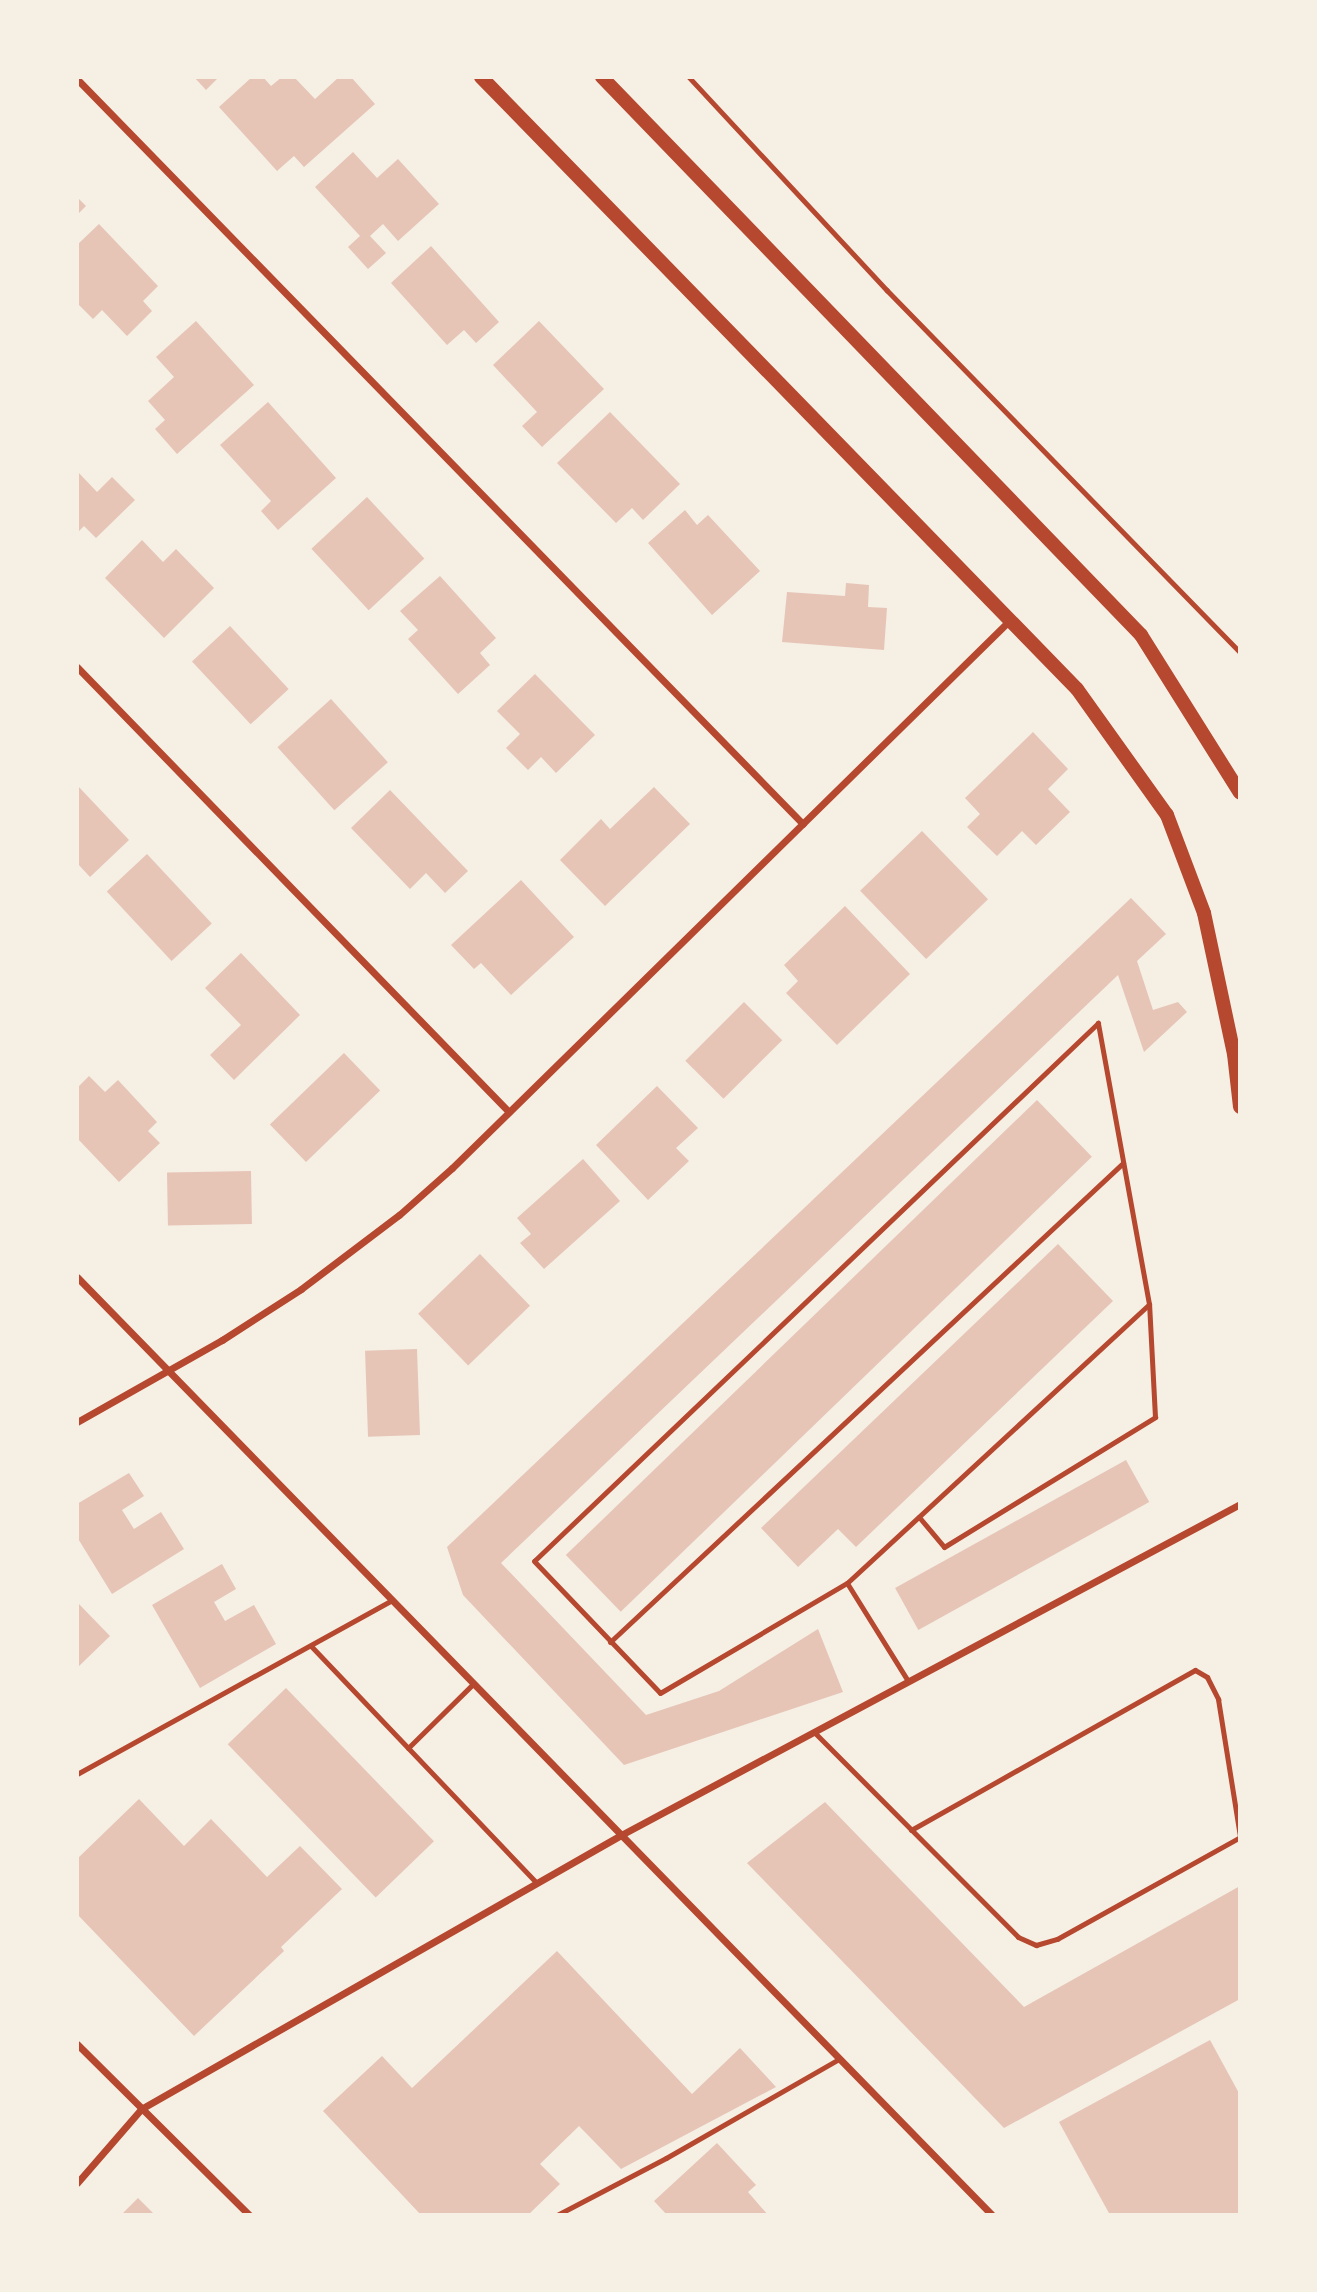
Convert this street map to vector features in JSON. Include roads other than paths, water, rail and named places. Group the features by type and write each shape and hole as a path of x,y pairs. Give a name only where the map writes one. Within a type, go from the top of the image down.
{"main road":[{"path":"481,77 1077,689 1167,815 1205,913 1234,1054 1240,1107"},
{"path":"601,77 1141,635 1240,793"}],"street":[{"path":"77,79 803,824"},
{"path":"77,1422 169,1371 301,1289 399,1215 509,1112 1010,620"},
{"path":"77,667 509,1112"},
{"path":"77,1277 992,2215"},
{"path":"77,2183 141,2109 621,1835 1240,1504"},
{"path":"77,2044 248,2215"}],"lane":[{"path":"919,1517 944,1547 1155,1417 1149,1304 1098,1024 534,1561 660,1693 847,1583 1149,1304"},
{"path":"610,1642 1123,1163"},
{"path":"847,1583 908,1681"},
{"path":"77,1774 392,1600"},
{"path":"311,1646 537,1883"},
{"path":"814,1732 911,1830 1018,1937 1036,1945 1057,1939 1240,1837 1218,1699 1207,1677 1195,1670 911,1830"},
{"path":"408,1748 473,1684"},
{"path":"556,2215 666,2158 839,2059"}]}
